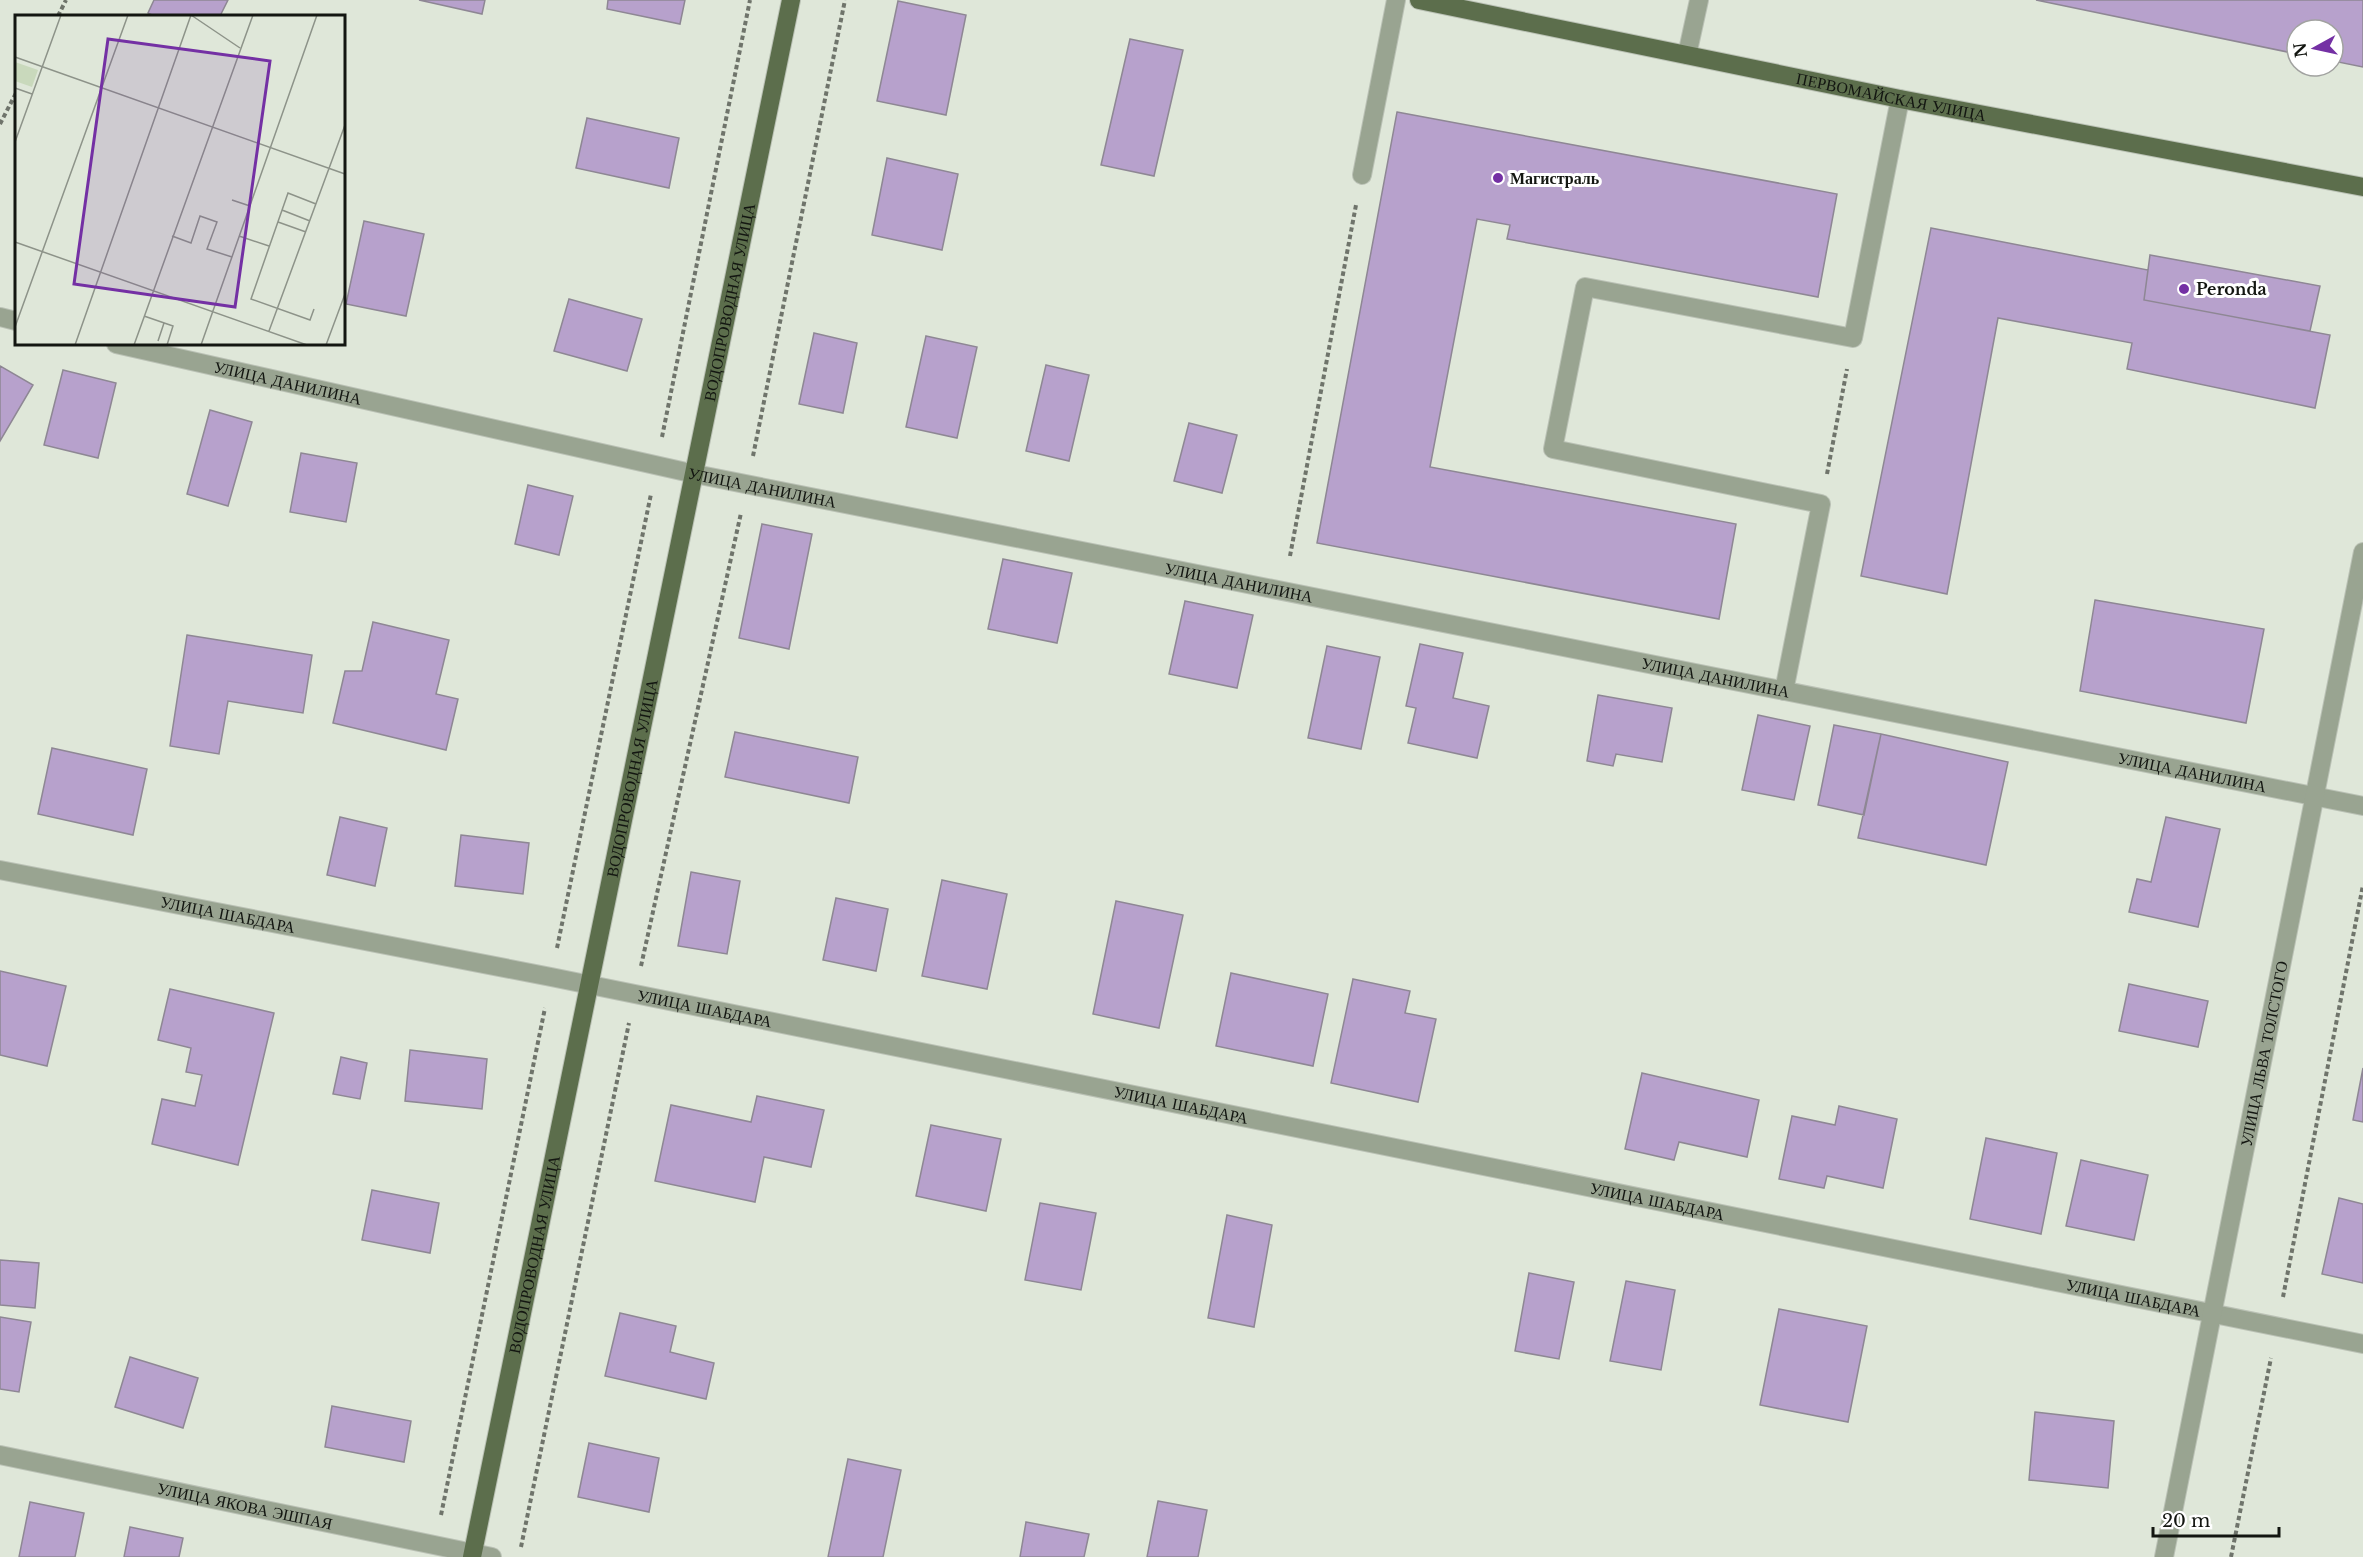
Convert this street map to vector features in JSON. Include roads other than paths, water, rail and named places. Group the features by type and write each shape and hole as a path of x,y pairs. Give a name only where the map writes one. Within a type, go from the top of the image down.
{"main road":[{"name":"ВОДОПРОВОДНАЯ УЛИЦА","path":"473,1555 791,0"},
{"name":"ПЕРВОМАЙСКАЯ УЛИЦА","path":"1419,0 1900,99 2363,187"}],"street":[{"path":"1362,175 1396,0"},
{"path":"1687,55 1699,0"},
{"path":"1784,691 1821,504 1553,448 1555,437 1585,287 1853,338 1900,99"},
{"path":"0,317 15,321"},
{"name":"УЛИЦА ДАНИЛИНА","path":"120,345 695,474 2363,806"},
{"name":"УЛИЦА ЛЬВА ТОЛСТОГО","path":"2164,1557 2363,552"},
{"name":"УЛИЦА ШАБДАРА","path":"0,870 551,977 2363,1344"},
{"name":"УЛИЦА ЯКОВА ЭШПАЯ","path":"0,1455 435,1545 473,1555 492,1557"}],"place":[{"name":"Магистраль","path":"1498,178"},
{"name":"Peronda","path":"2184,289"}]}
